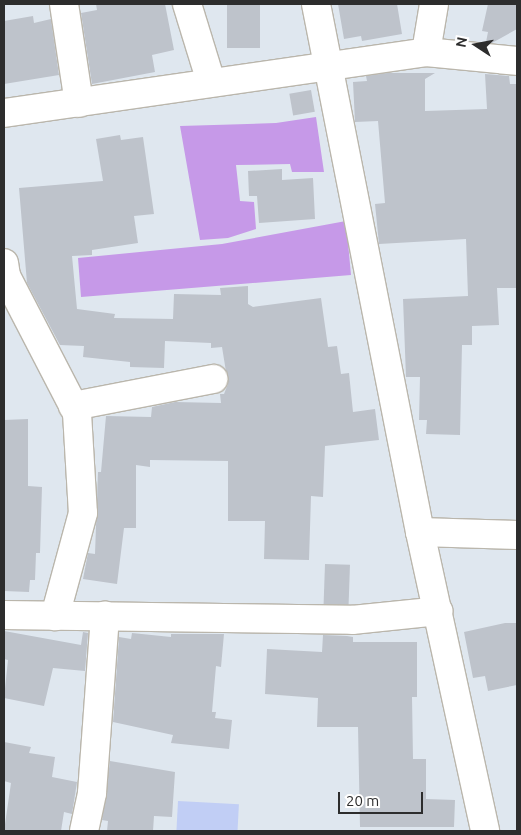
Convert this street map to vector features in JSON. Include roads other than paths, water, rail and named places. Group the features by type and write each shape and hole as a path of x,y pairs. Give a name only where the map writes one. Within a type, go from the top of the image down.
{"street":[{"path":"64,4 79,103"},
{"path":"187,4 211,82"},
{"path":"316,4 420,532 485,831"},
{"path":"426,52 434,4"},
{"path":"4,113 426,52 517,61"},
{"path":"4,263 6,276 77,413 83,513 54,616"},
{"path":"73,406 212,379"},
{"path":"420,532 517,535"},
{"path":"4,615 352,620 438,611"},
{"path":"84,831 92,793 105,615"}]}
